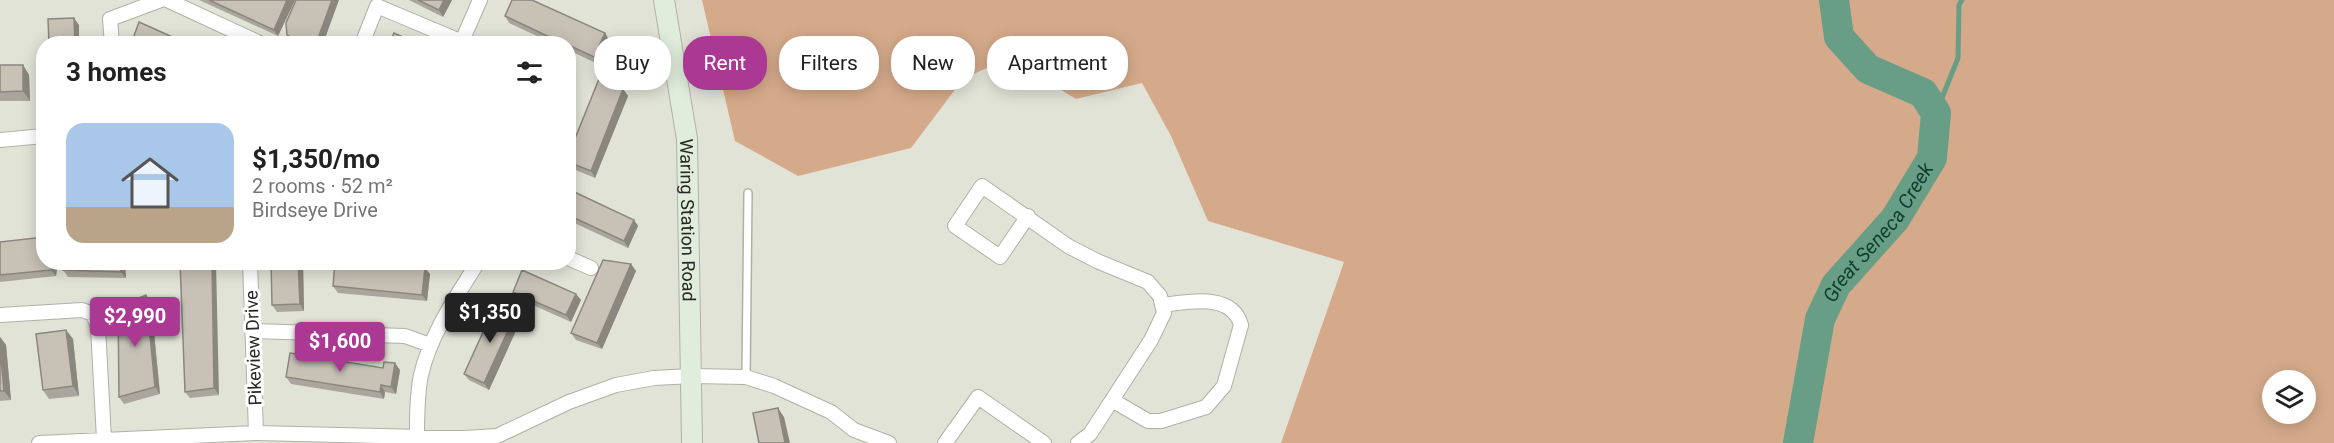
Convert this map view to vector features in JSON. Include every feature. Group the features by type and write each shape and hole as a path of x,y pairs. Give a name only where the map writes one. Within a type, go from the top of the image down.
{"street":[{"path":"111,36 110,20 161,0"},
{"path":"167,0 245,36"},
{"path":"466,36 480,0"},
{"name":"Waring Station Road","path":"664,0 687,139 692,443"},
{"path":"365,36 377,6 450,36"},
{"path":"0,140 36,137"},
{"path":"1028,216 1000,257 955,226 982,186 1028,216 1068,246 1148,282 1160,296 1164,313 1151,340 1090,434 1078,443"},
{"path":"576,261 591,268"},
{"name":"Pikeview Drive","path":"250,270 256,433"},
{"path":"417,436 417,397 430,345 473,270"},
{"path":"1112,400 1148,421 1161,421 1206,407 1224,386 1241,326 1239,316 1229,308 1212,302 1162,304"},
{"path":"0,315 82,310 93,314 98,327 104,439"},
{"path":"254,331 405,336 430,345"},
{"path":"39,443 104,439 187,440 256,433 498,440 592,392 654,378 692,376 746,377 831,412 853,436 889,443"},
{"path":"945,443 978,397 1044,443"}],"lane":[{"path":"746,377 748,193"}],"shaded area":[{"path":"702,0 2334,0 2334,443 1281,443 1344,262 1208,221 1171,136 1142,83 1128,86 1128,36 987,36 987,68 975,73 975,36 891,36 891,90 955,90 911,148 798,176 735,141 723,90 767,90 767,36 710,36"},
{"path":"1061,90 1113,90 1076,99"}],"building":[{"path":"209,0 287,0 274,30"},
{"path":"296,0 332,0 319,36 289,36 286,23"},
{"path":"418,0 444,0 439,10"},
{"path":"512,0 532,0 605,33 604,36 594,36 594,57 576,49 576,36 547,36 505,16"},
{"path":"74,18 75,36 49,36 48,19"},
{"path":"139,22 170,36 134,36"},
{"path":"0,65 23,65 23,91 0,92"},
{"path":"595,90 623,90 591,171 576,165 576,136"},
{"path":"576,193 634,220 624,241 576,219"},
{"path":"36,238 36,270 51,270 0,275 0,242"},
{"path":"603,260 631,264 597,343 571,333"},
{"path":"63,270 121,270 121,272"},
{"path":"180,270 212,270 214,388 185,392"},
{"path":"271,270 298,270 300,304 272,305"},
{"path":"334,270 425,270 422,295 333,286"},
{"path":"522,270 576,294 566,315 513,292"},
{"path":"146,295 155,387 119,397 118,306"},
{"path":"495,306 515,315 484,383 464,374"},
{"path":"66,330 73,386 43,390 36,334"},
{"path":"0,347 4,391 0,391"},
{"path":"290,353 383,368 384,362 395,363 391,387 381,385 380,392 286,377"},
{"path":"778,408 785,443 759,443 753,413"}],"waterway":[{"name":"Great Seneca Creek","path":"1798,443 1820,319 1836,285 1895,219 1932,158 1936,113 1923,93 1868,69 1839,37 1834,0"},
{"path":"1936,113 1958,58 1959,5 1962,0"}]}
